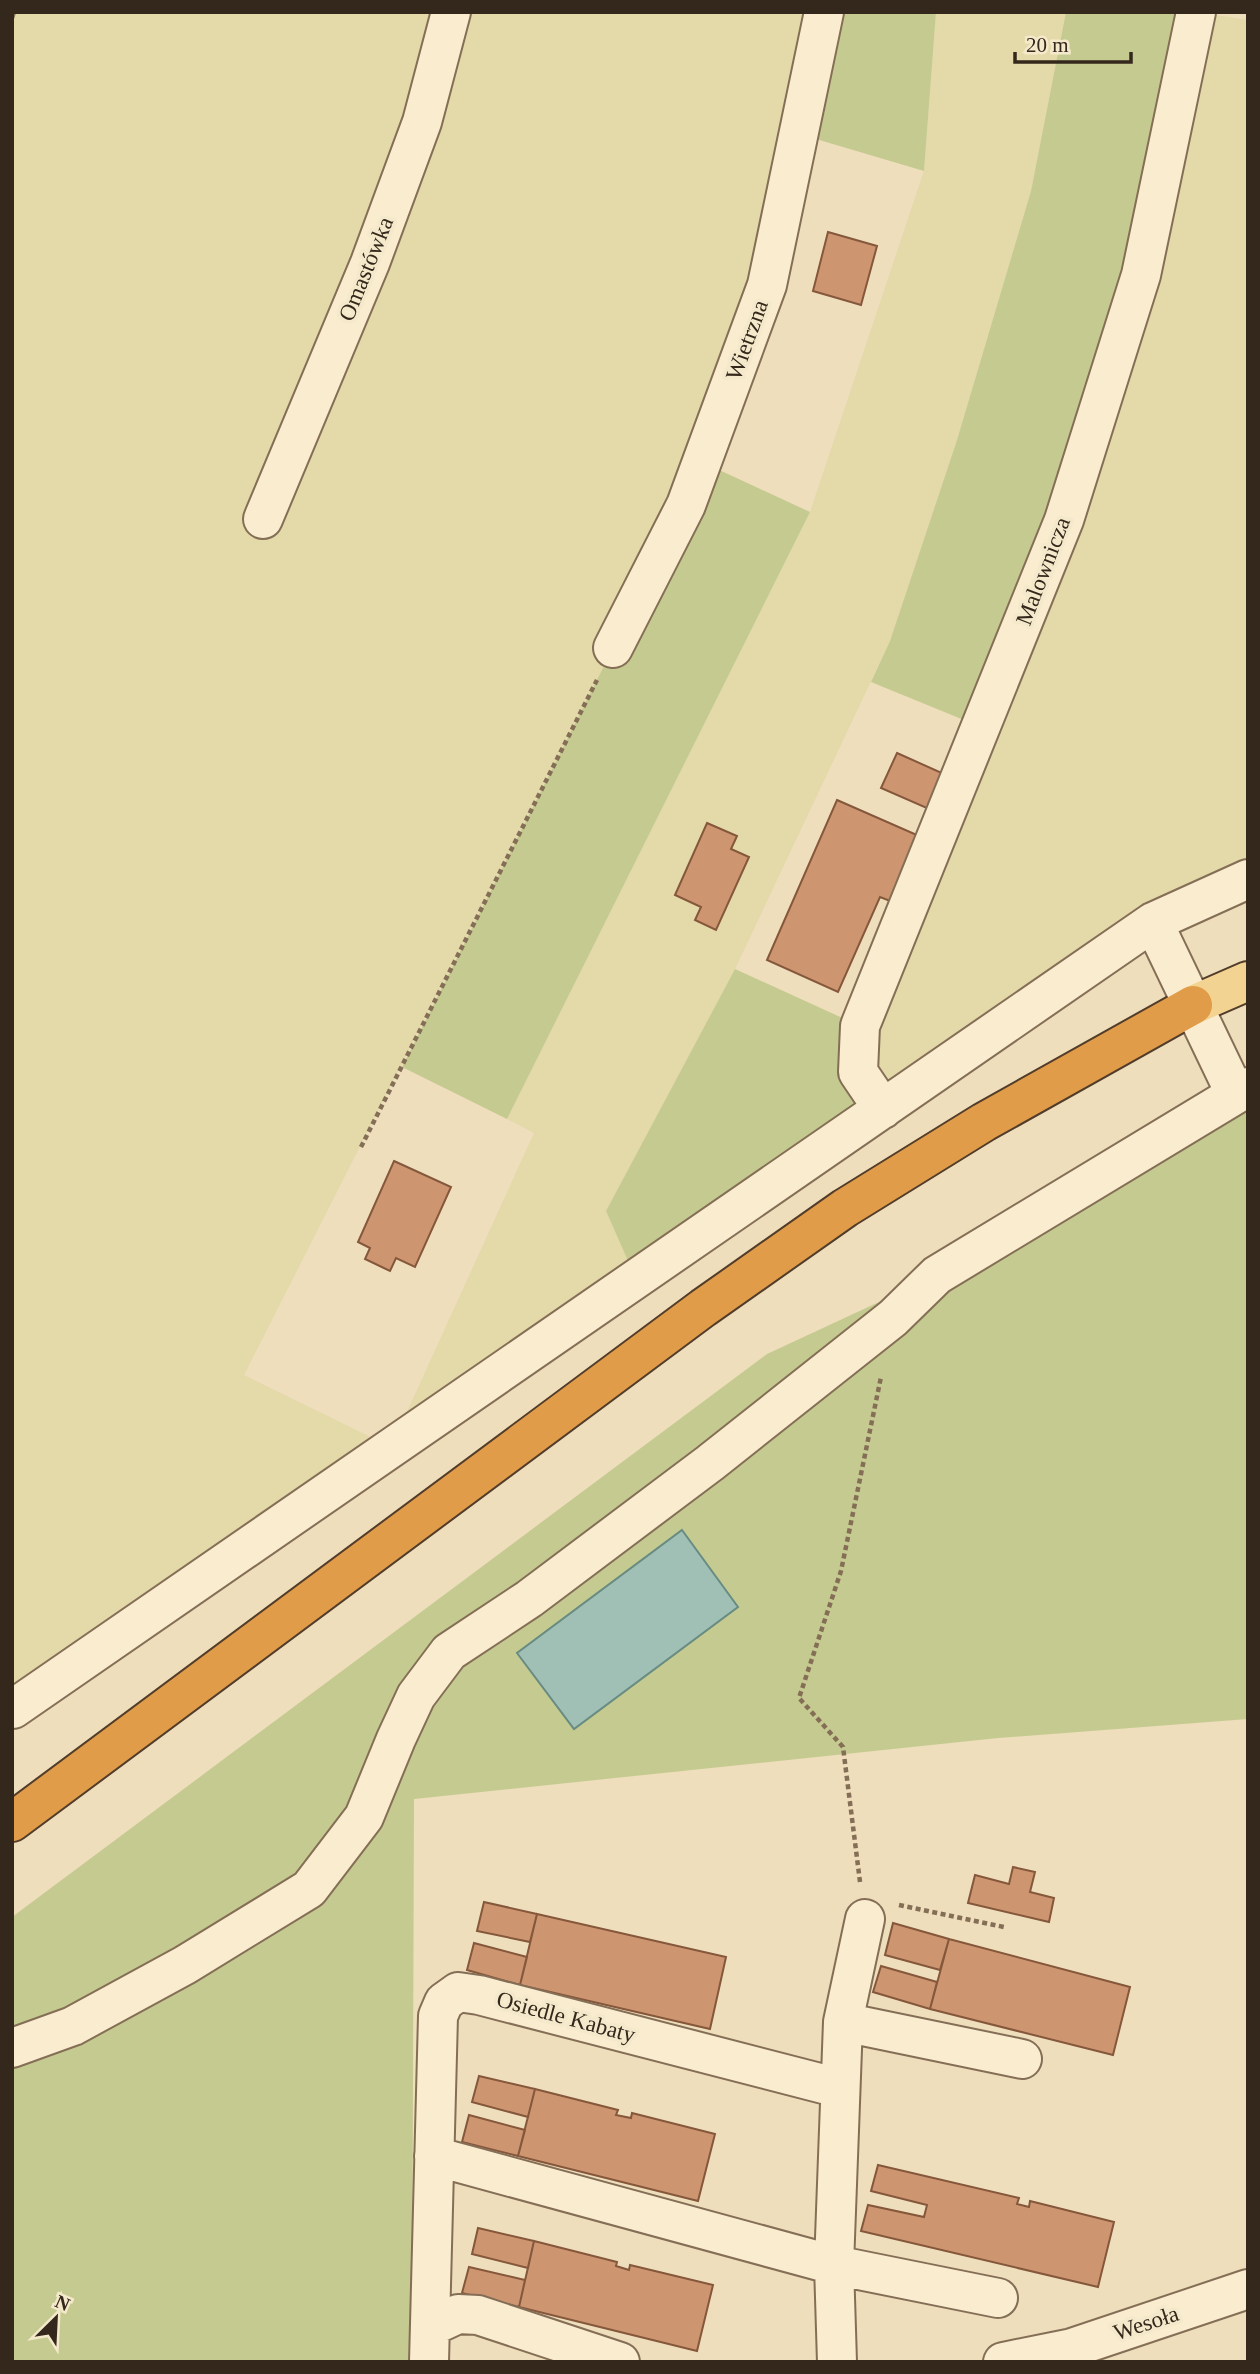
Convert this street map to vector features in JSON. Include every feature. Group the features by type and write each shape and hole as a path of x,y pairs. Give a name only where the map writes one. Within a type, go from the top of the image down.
{"highway":[{"path":"12,1822 703,1308 845,1208 984,1122 1193,1005"}],"main road":[{"path":"1193,1005 1248,981"}],"street":[{"name":"Omastówka","path":"264,519 380,237 422,122 451,12"},
{"name":"Wietrzna","path":"613,648 687,505 767,285 824,12"},
{"name":"Malownicza","path":"883,1109 858,1072 860,1026 1064,520 1141,275 1196,12"},
{"path":"13,1709 1153,922 1248,879"},
{"path":"12,2048 85,2020 186,1965 309,1889 364,1817 416,1696 449,1652 529,1599 710,1463 892,1318 937,1275 1242,1090 1193,1005 1153,922"},
{"path":"836,2362 834,2265 843,2022 864,1919"},
{"name":"Osiedle Kabaty","path":"430,2345 438,2016 444,2001 458,1992 479,1995 839,2088"},
{"path":"843,2022 1022,2059"},
{"path":"434,2156 834,2265 998,2298"},
{"name":"Wesoła","path":"1003,2362 1072,2348 1248,2289"},
{"name":"Osiedle Kabaty","path":"430,2345 458,2314 478,2315 620,2362"}],"path":[{"path":"12,18 14,12"},
{"path":"361,1147 613,648"},
{"path":"892,1318 841,1571 799,1698 843,1746 864,1919 883,1908 898,1905 1004,1927"}],"shaded area":[{"path":"12,12 824,12 767,285 613,648 244,1375 391,1447 534,1133 507,1119 810,512 924,171 936,12 1066,12 1031,191 957,440 890,641 735,969 606,1211 636,1279 12,1709"},
{"path":"1209,14 1248,20 1248,879 883,1109 860,1026"}],"green space":[{"path":"824,12 936,12 924,171 799,134"},
{"path":"1066,12 1196,12 1141,275 981,727 871,682 890,641 957,440 1031,191"},
{"path":"702,462 810,512 507,1119 402,1067 613,648"},
{"path":"735,969 860,1026 883,1109 636,1279 606,1211"},
{"path":"1248,1087 1248,1719 998,1738 414,1799 412,2362 12,2362 12,1917 767,1354 937,1275"}],"water":[{"path":"682,1530 738,1607 574,1729 517,1653"}],"building":[{"path":"828,232 877,246 861,305 813,291"},
{"path":"897,753 944,774 929,809 881,788"},
{"path":"837,800 926,839 898,904 880,897 838,992 767,960"},
{"path":"707,823 737,836 731,849 749,857 716,930 695,920 701,907 675,895"},
{"path":"394,1161 451,1187 415,1267 396,1258 390,1271 365,1259 370,1248 358,1242"},
{"path":"1013,1867 1035,1872 1030,1892 1054,1898 1049,1922 968,1903 975,1875 1009,1884"},
{"path":"484,1902 537,1914 530,1942 477,1931"},
{"path":"537,1914 726,1957 710,2029 520,1985"},
{"path":"893,1923 949,1939 940,1970 885,1955"},
{"path":"949,1939 1130,1987 1113,2055 930,2009"},
{"path":"474,1943 527,1957 520,1985 467,1970"},
{"path":"881,1966 937,1982 930,2009 873,1992"},
{"path":"479,2076 535,2089 528,2117 472,2102"},
{"path":"535,2089 618,2110 616,2115 631,2118 632,2113 715,2134 698,2201 518,2156"},
{"path":"469,2115 525,2130 518,2156 462,2142"},
{"path":"878,2165 1019,2198 1017,2204 1029,2207 1030,2201 1114,2222 1098,2287 861,2231 868,2205 924,2217 927,2205 871,2191"},
{"path":"478,2228 534,2241 528,2268 472,2254"},
{"path":"534,2241 617,2262 616,2266 629,2270 630,2265 713,2285 697,2351 519,2307"},
{"path":"469,2267 525,2280 519,2307 462,2293"}]}
